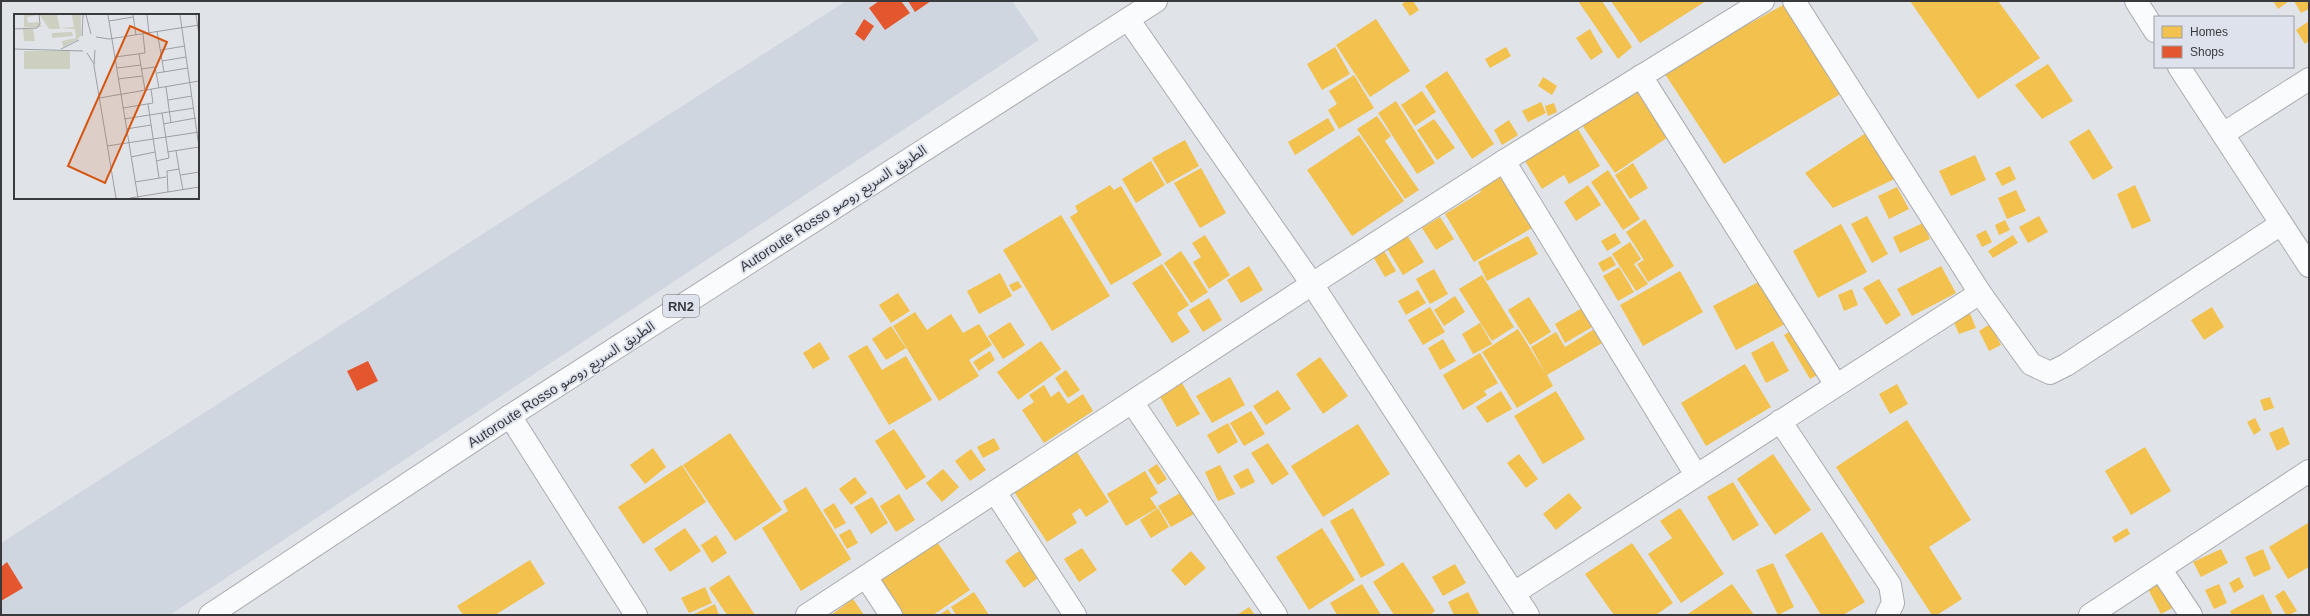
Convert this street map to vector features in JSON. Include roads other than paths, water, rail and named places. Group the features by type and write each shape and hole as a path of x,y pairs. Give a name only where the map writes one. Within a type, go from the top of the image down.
{"main road":[{"name":"Autoroute Rosso الطريق السريع روصو","path":"210,615 510,416 1156,1"},
{"path":"807,615 1312,284 1504,161 1763,1"},
{"path":"1794,1 1980,293 2031,364 2050,373 2066,365 2281,224"},
{"path":"2136,1 2154,29"},
{"path":"1128,19 1312,284 1528,615"},
{"path":"2180,68 2309,266"},
{"path":"1641,76 1836,385"},
{"path":"2222,134 2309,79"},
{"path":"1504,161 1696,475"},
{"path":"1514,592 1980,293"},
{"path":"1132,402 1276,615"},
{"path":"510,416 636,615"},
{"path":"1780,421 1890,585 1893,603 1887,615"},
{"path":"2090,615 2161,570 2309,471"},
{"path":"995,492 1075,615"},
{"path":"2161,570 2191,615"},
{"path":"866,577 890,615"}]}
